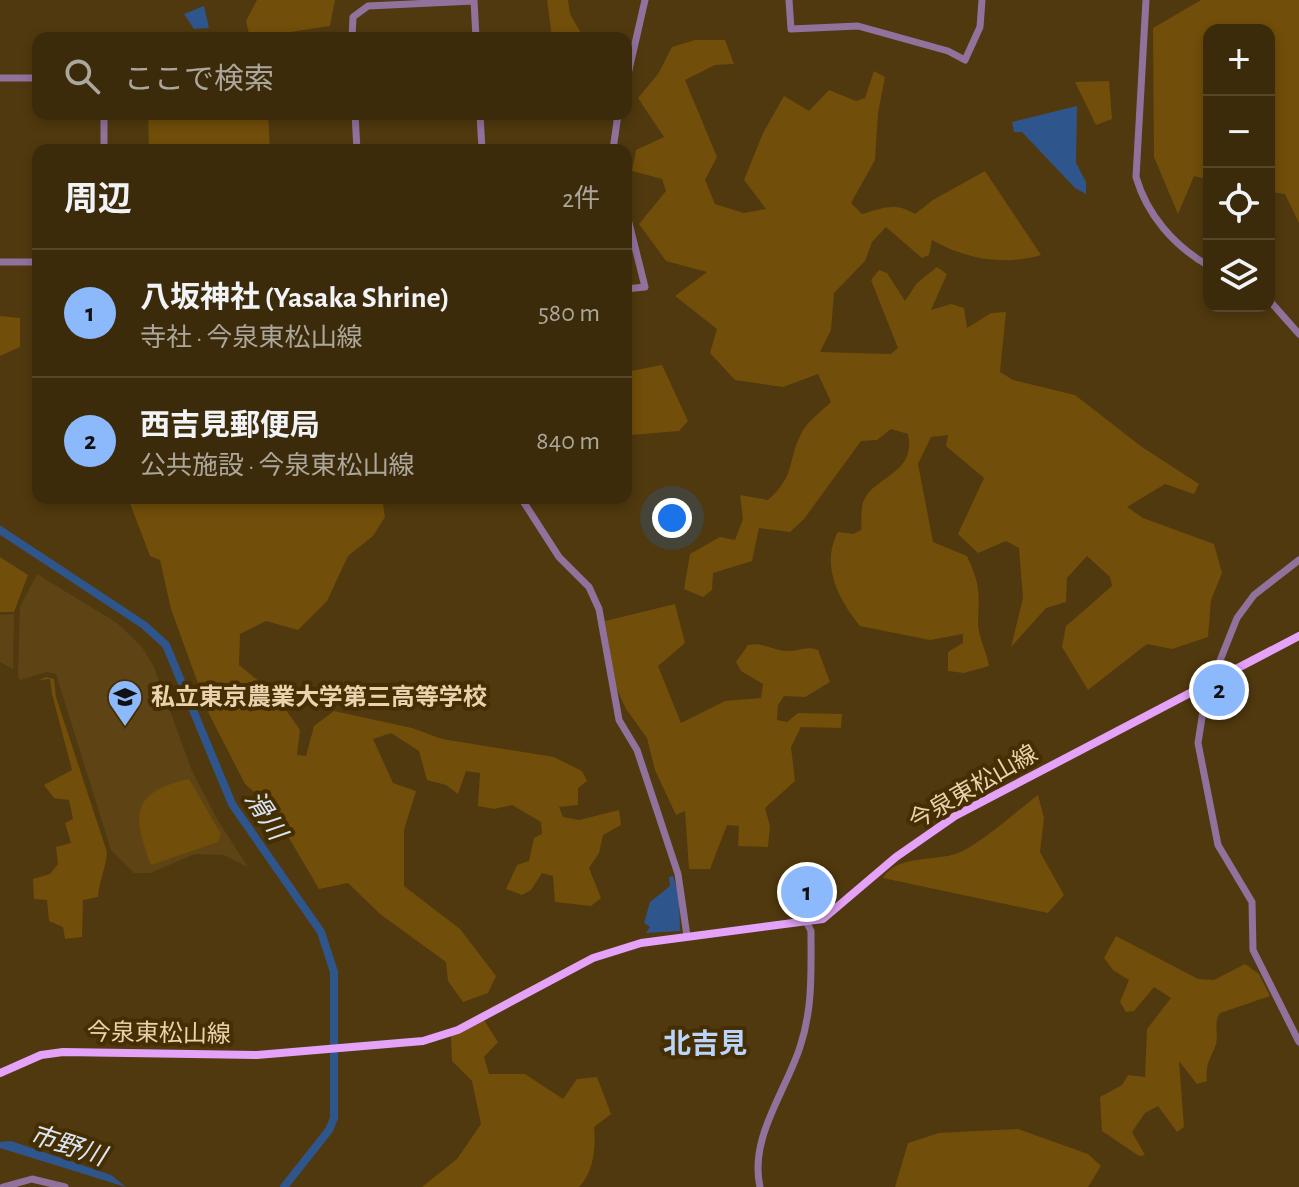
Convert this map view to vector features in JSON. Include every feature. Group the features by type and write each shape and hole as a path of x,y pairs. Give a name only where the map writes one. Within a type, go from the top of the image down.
{"main road":[{"name":"今泉東松山線","path":"0,1073 27,1060 57,1052 257,1055 442,1037 593,958 641,943 807,923 835,911 896,857 955,816 1299,636"}],"street":[{"path":"352,32 353,17 368,6 474,0 476,32"},
{"path":"632,57 645,0"},
{"path":"789,0 791,29 858,26 948,51 965,60 980,27 982,0"},
{"path":"1146,0 1136,177 1142,196 1157,221 1185,251 1203,262"},
{"path":"0,78 32,78"},
{"path":"104,120 104,144"},
{"path":"355,120 357,144"},
{"path":"480,120 482,144"},
{"path":"614,144 617,120"},
{"path":"632,235 645,287 632,288"},
{"path":"0,262 32,262"},
{"path":"1275,307 1299,334"},
{"path":"525,504 559,557 589,587 599,609 619,720 637,750 678,874 687,936"},
{"path":"1299,560 1254,595 1237,618 1210,682 1198,743 1218,845 1248,890 1252,902 1253,950 1299,1042"},
{"path":"760,1187 756,1154 801,1045 813,984 811,931 807,923"},
{"path":"3,1187 32,1179 65,1187"}],"shaded area":[{"path":"257,0 335,0 330,26 290,32 249,32 246,21"},
{"path":"547,0 568,0 570,14 580,32 551,32"},
{"path":"1201,0 1299,0 1299,223 1285,194 1275,193 1275,24 1203,24 1203,178 1194,176 1178,214 1154,157 1153,28"},
{"path":"695,40 725,40 734,64 715,65 685,80 717,157 705,180 715,204 744,213 766,209 744,180 763,133 784,96 809,111 829,90 856,101 865,98 874,71 885,77 878,113 875,160 851,203 862,214 895,207 915,214 933,200 985,171 1041,255 1013,260 985,259 958,252 932,240 929,255 922,258 886,227 872,242 865,261 834,293 831,330 820,352 891,354 898,348 871,280 879,270 887,273 905,301 917,283 937,267 947,274 931,310 951,304 964,308 967,328 991,313 1006,312 1000,372 1013,380 1075,395 1142,447 1199,484 1194,494 1165,484 1127,507 1143,518 1214,544 1222,573 1211,600 1208,637 1172,649 1147,644 1088,690 1062,647 1066,626 1112,586 1110,577 1087,556 1067,578 1066,602 1046,608 1011,647 1023,598 1019,548 1006,541 978,553 958,534 984,478 946,446 948,435 931,437 918,464 933,542 967,556 975,575 979,596 978,628 989,666 964,673 948,671 948,652 963,643 963,634 930,640 860,626 834,582 833,544 838,532 853,534 861,530 863,501 906,457 908,434 891,429 877,440 861,441 804,519 790,532 759,528 752,561 713,573 712,590 703,597 684,589 690,554 720,537 735,540 743,519 740,495 768,500 777,491 787,476 803,430 831,402 818,374 783,387 735,380 710,353 717,329 675,296 707,272 666,261 639,224 666,191 662,179 632,171 636,150 664,137 638,98 658,74 672,47"},
{"path":"1109,81 1112,119 1096,125 1075,82"},
{"path":"148,120 268,120 270,144 149,144"},
{"path":"0,316 20,318 20,347 0,356"},
{"path":"662,365 688,421 679,431 632,435 632,371"},
{"path":"130,504 383,504 385,517 373,536 348,556 327,601 298,630 266,621 240,634 239,665 275,694 300,730 297,755 306,756 314,726 334,711 412,728 442,739 554,757 582,771 587,781 578,788 578,805 559,807 563,817 579,820 619,810 621,825 603,835 599,853 589,868 601,898 591,906 555,902 553,876 542,873 531,890 522,895 506,889 517,865 529,861 534,838 542,834 541,822 512,805 494,809 478,806 480,773 466,771 458,794 446,785 427,780 419,751 391,733 373,739 393,783 416,791 404,830 404,886 460,929 496,976 488,993 463,1002 448,981 446,962 380,914 348,883 319,889 289,838 288,822 245,784 209,714 171,609 160,560 150,556"},
{"path":"0,557 28,575 14,612 0,612"},
{"name":"私立東京農業大学第三高等学校","path":"37,574 117,623 142,647 154,667 192,771 217,819 248,867 224,855 195,854 150,873 134,873 111,850 56,674 47,672 20,680 18,677 20,607"},
{"path":"675,604 685,643 658,666 681,723 725,701 761,698 763,684 741,671 736,662 748,645 753,644 786,651 818,650 830,682 805,697 784,696 778,705 777,720 787,722 798,713 842,714 841,728 801,727 791,747 795,781 765,808 770,826 768,847 738,846 739,826 727,825 710,869 689,869 685,811 676,815 655,770 647,738 626,709 616,687 605,621"},
{"path":"14,614 13,669 0,662 0,615"},
{"path":"46,677 54,679 56,697 107,852 98,897 83,900 82,937 65,939 63,927 49,921 47,900 34,899 33,879 50,874 58,864 56,847 71,843 65,823 73,819 69,800 54,798 44,785 72,770 50,679 39,680"},
{"path":"189,779 221,834 218,842 151,865 141,833 141,809 155,791"},
{"path":"1038,795 1044,818 1040,852 1064,895 1048,913 883,878 897,865 949,856 967,849"},
{"path":"1116,936 1198,979 1214,980 1245,964 1259,974 1270,996 1220,1013 1207,1081 1197,1084 1179,1061 1184,1127 1177,1132 1158,1106 1145,1113 1132,1132 1145,1155 1139,1156 1102,1131 1100,1097 1122,1085 1128,1075 1145,1077 1147,1029 1171,998 1154,987 1134,1011 1126,1012 1120,1002 1129,980 1113,970 1104,958"},
{"path":"484,1020 498,1042 484,1057 489,1074 525,1074 563,1099 577,1079 597,1077 611,1114 594,1127 593,1159 579,1187 422,1187 457,1159 481,1124 472,1081 452,1061 451,1036"},
{"path":"1018,1129 1088,1154 1101,1166 1088,1187 895,1187 908,1143 939,1133"}],"water":[{"path":"204,6 209,28 194,29 184,14"},
{"path":"1077,106 1076,163 1086,182 1086,194 1075,188 1022,132 1014,132 1012,122"},
{"path":"673,876 679,896 680,931 646,933 650,927 644,923 650,902 670,886 669,877"},
{"path":"11,1141 111,1175 126,1187 0,1148 0,1142"}],"waterway":[{"name":"滑川","path":"0,530 144,625 166,645 232,804 321,932 334,972 334,1118 329,1130 284,1187"}],"place":[{"name":"西吉見郵便局","path":"1219,690"},
{"name":"私立東京農業大学第三高等学校","path":"125,728"},
{"name":"八坂神社 (Yasaka Shrine)","path":"807,892"}],"district":[{"name":"北吉見","path":"705,1043"}],"water label":[{"name":"市野川","path":"68,1145"}]}
